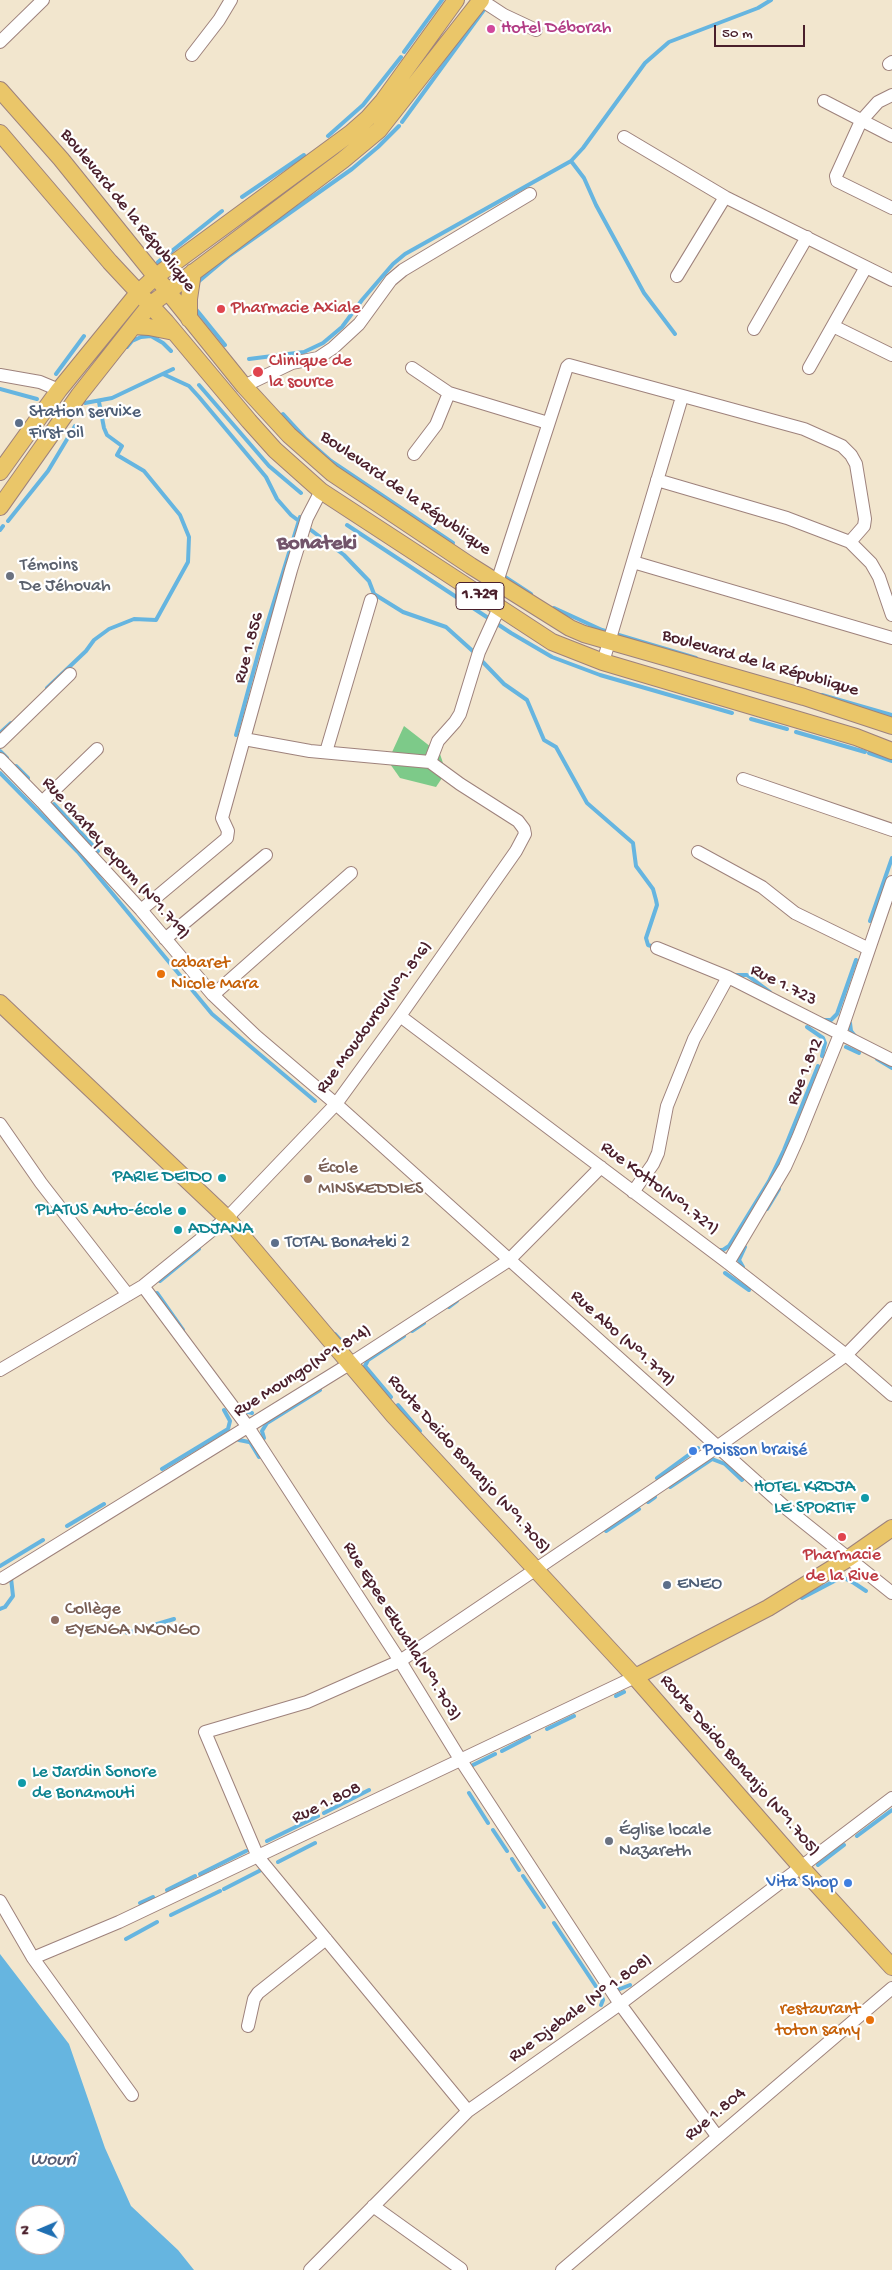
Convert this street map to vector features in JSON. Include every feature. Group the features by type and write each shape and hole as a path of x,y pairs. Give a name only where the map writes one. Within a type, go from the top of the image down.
{"main road":[{"path":"0,472 59,390 138,293 155,277 351,134 368,118 388,94 456,0"},
{"path":"0,507 79,395 150,305 379,130 481,0"},
{"name":"Boulevard de la République","path":"0,90 61,159 166,292 244,386 289,435 332,473 570,628 812,700 892,726"},
{"path":"0,133 150,305"},
{"path":"189,319 189,294 193,272"},
{"name":"1.729","path":"150,305 275,450 321,491 494,617 603,662 856,737 892,751"},
{"path":"134,326 174,332"},
{"name":"Route Deido Bonanjo (N°1.705)","path":"0,1004 227,1218 409,1434 635,1677 892,1968"},
{"path":"635,1677 768,1608 849,1558 892,1528"}],"street":[{"path":"0,42 43,0"},
{"path":"192,55 220,20 231,0"},
{"path":"481,0 504,15 536,30"},
{"path":"892,95 878,102 861,121 836,176 837,181 892,208"},
{"path":"824,101 892,136"},
{"path":"624,137 725,197 892,280"},
{"path":"244,386 292,363 318,358 326,353 359,324 392,280 403,270 530,194"},
{"path":"677,276 725,197"},
{"path":"754,328 807,237"},
{"path":"809,368 866,267"},
{"path":"833,326 892,355"},
{"path":"497,582 548,423 569,365 804,429 842,446 852,454 856,464 865,519 864,526 850,542"},
{"path":"412,368 449,393 548,423"},
{"path":"0,375 40,382 59,390"},
{"path":"414,454 436,425 449,393"},
{"path":"603,662 682,397"},
{"path":"657,480 787,518 850,542 871,563 879,578 892,615"},
{"name":"Rue 1.856","path":"141,910 227,838 228,832 222,818 306,518 321,491"},
{"path":"633,562 892,638"},
{"path":"326,752 371,600"},
{"path":"244,739 326,752 430,762 438,741 460,714 477,657 494,617"},
{"path":"0,742 70,674"},
{"path":"42,802 97,748"},
{"name":"Rue charley eyoum (N°1.719)","path":"0,760 42,802 141,910 213,995 256,1036 336,1104"},
{"name":"Rue Moudourou(N°1.816)","path":"0,1370 143,1286 227,1218 336,1104 400,1016 516,850 525,834 522,824 430,762"},
{"path":"743,778 892,830"},
{"path":"698,852 740,873 762,887 795,913 869,949"},
{"path":"165,939 266,855"},
{"path":"213,995 351,873"},
{"name":"Rue 1.812","path":"728,1263 784,1167 798,1138 840,1034 892,882"},
{"name":"Rue 1.723","path":"657,948 728,977 892,1060"},
{"path":"633,1192 653,1164 658,1153 667,1106 694,1039 728,977"},
{"name":"Rue Kotto(N°1.721)","path":"400,1016 728,1263 846,1355 892,1395"},
{"name":"Rue Abo (N°1.719)","path":"336,1104 508,1261 787,1509 892,1593"},
{"path":"0,1124 41,1183 128,1295"},
{"name":"Rue Moungo(N°1.814)","path":"1,1580 351,1364 508,1261 601,1167"},
{"name":"Rue Epee Ekwalla(N°1.703)","path":"143,1286 248,1426 460,1759 620,2004 717,2136"},
{"path":"468,2111 258,1856 205,1732 307,1702 400,1662 717,1447 846,1355 892,1308"},
{"name":"Rue 1.808","path":"33,1958 119,1922 635,1677"},
{"name":"Rue Djebale (N° 1.808)","path":"310,2270 468,2111 620,2004 892,1798"},
{"path":"0,1902 33,1958 132,2095"},
{"path":"248,2026 258,1992 326,1939"},
{"name":"Rue 1.804","path":"562,2270 892,1988"},
{"path":"374,2206 461,2269"}],"green space":[{"path":"404,726 440,754 446,772 436,787 400,778 388,761"}],"water":[{"name":"Wouri","path":"0,1954 69,2044 105,2148 131,2206 178,2250 194,2270 0,2270"}],"waterway":[{"path":"404,52 442,0"},
{"path":"249,359 304,352 323,343 342,327 393,264 405,254 571,161 583,148 645,63 669,42 758,8 771,0"},
{"path":"402,122 486,7"},
{"path":"328,136 363,105 401,57"},
{"path":"198,282 230,255 352,169 399,126"},
{"path":"242,197 304,155"},
{"path":"571,161 584,178 596,205 644,293 675,334"},
{"path":"158,262 222,211"},
{"path":"195,308 225,345"},
{"path":"56,374 84,336"},
{"path":"127,347 132,341 141,337 151,336 163,343 171,351"},
{"path":"85,403 112,398 173,369"},
{"path":"163,374 189,386 266,477 277,499 291,515 344,555 369,581 374,594 403,612 446,627 476,654"},
{"path":"199,385 269,466 301,493"},
{"path":"0,389 37,399"},
{"path":"47,688 86,651 94,640 109,629 134,619 156,620 188,562 189,537 180,515 144,471 117,455 122,446 107,435 99,402"},
{"path":"283,414 306,439 331,461 453,543"},
{"path":"8,521 48,471 75,426"},
{"path":"236,735 260,647 300,517"},
{"path":"347,525 511,633 552,657 600,675 732,713"},
{"path":"0,530 3,526"},
{"path":"502,575 531,594"},
{"path":"554,608 602,630 696,658"},
{"path":"480,659 504,684 527,700 544,740 556,747 587,803 633,843 636,866 653,889 656,900 657,905 646,938 648,945 654,947"},
{"path":"822,695 892,715"},
{"path":"751,719 787,729"},
{"path":"0,733 11,723"},
{"path":"796,732 865,752"},
{"path":"0,751 7,758"},
{"path":"869,753 892,761"},
{"path":"16,766 28,778"},
{"path":"0,773 78,852 212,1014 315,1101"},
{"path":"54,804 98,851"},
{"path":"870,921 892,858"},
{"path":"824,1020 831,1020 837,1014 856,960"},
{"path":"733,975 747,975 770,992"},
{"path":"850,1023 851,1031 855,1036"},
{"path":"807,1027 823,1038 825,1043 822,1056"},
{"path":"846,1047 859,1053"},
{"path":"877,1059 892,1068"},
{"path":"717,1250 723,1250 729,1246 769,1181 784,1150 818,1066"},
{"path":"767,1209 779,1189"},
{"path":"743,1267 739,1260 745,1247"},
{"path":"160,1281 199,1249"},
{"path":"725,1273 749,1290"},
{"path":"157,1293 183,1330"},
{"path":"449,1307 457,1301"},
{"path":"412,1331 424,1323"},
{"path":"335,1334 346,1346"},
{"path":"391,1397 365,1366 368,1360 404,1336"},
{"path":"264,1438 262,1431 267,1423 320,1390"},
{"path":"398,1405 420,1431"},
{"path":"162,1469 228,1429 230,1421 224,1410"},
{"path":"241,1410 252,1413"},
{"path":"239,1440 249,1442"},
{"path":"250,1442 259,1457"},
{"path":"657,1478 698,1448"},
{"path":"670,1487 712,1459 725,1464 742,1480"},
{"path":"648,1502 655,1497"},
{"path":"67,1526 104,1504"},
{"path":"606,1531 639,1509"},
{"path":"0,1566 43,1540"},
{"path":"802,1598 842,1577 866,1591"},
{"path":"0,1609 5,1607 13,1596 11,1578"},
{"path":"127,1633 174,1619"},
{"path":"616,1696 624,1692"},
{"path":"547,1729 574,1716"},
{"path":"502,1751 529,1737"},
{"path":"473,1765 495,1754"},
{"path":"324,1813 369,1790"},
{"path":"469,1793 488,1823"},
{"path":"857,1836 892,1810"},
{"path":"267,1841 318,1816"},
{"path":"493,1830 507,1851"},
{"path":"278,1862 315,1843"},
{"path":"818,1865 844,1845"},
{"path":"200,1874 246,1851"},
{"path":"512,1859 519,1870"},
{"path":"224,1889 263,1869"},
{"path":"167,1890 195,1876"},
{"path":"523,1876 544,1907"},
{"path":"171,1915 220,1891"},
{"path":"140,1903 153,1897"},
{"path":"126,1939 157,1922"},
{"path":"554,1923 601,1994 603,2000 601,2005"},
{"path":"614,1987 620,1989 630,1985"}],"place":[{"name":"Hotel Déborah","path":"491,29"},
{"name":"Pharmacie Axiale","path":"221,309"},
{"name":"Clinique de la source","path":"258,372"},
{"name":"Station servixe First oil","path":"19,423"},
{"name":"Témoins De Jéhovah","path":"10,576"},
{"name":"cabaret Nicole Mara","path":"161,974"},
{"name":"PARIE DEIDO","path":"222,1178"},
{"name":"École MINSKEDDIES","path":"308,1179"},
{"name":"PLATUS Auto-école","path":"182,1211"},
{"name":"ADJANA","path":"178,1230"},
{"name":"TOTAL Bonateki 2","path":"275,1243"},
{"name":"Poisson braisé","path":"693,1451"},
{"name":"HOTEL KRDJA LE SPORTIF","path":"865,1498"},
{"name":"Pharmacie de la Rive","path":"842,1537"},
{"name":"ENEO","path":"667,1585"},
{"name":"Collège EYENGA NKONGO","path":"55,1620"},
{"name":"Le Jardin Sonore de Bonamouti","path":"22,1783"},
{"name":"Église locale Nazareth","path":"609,1841"},
{"name":"Vita Shop","path":"848,1883"},
{"name":"restaurant toton samy","path":"870,2020"}],"district":[{"name":"Bonateki","path":"317,545"}]}
